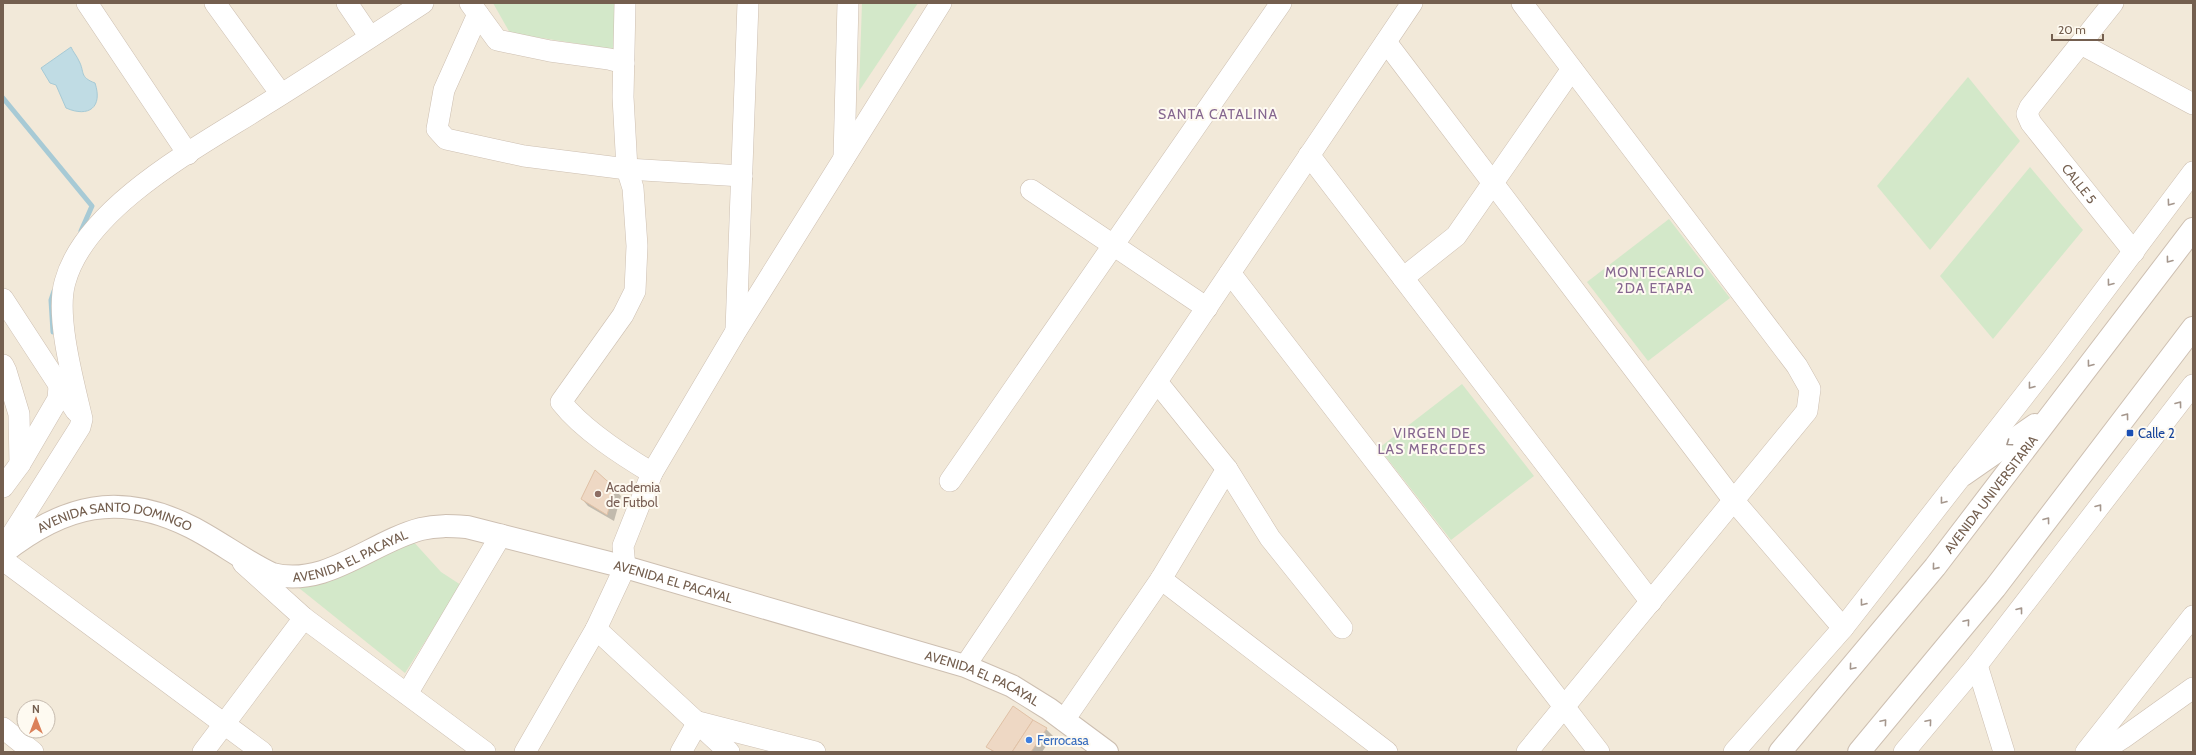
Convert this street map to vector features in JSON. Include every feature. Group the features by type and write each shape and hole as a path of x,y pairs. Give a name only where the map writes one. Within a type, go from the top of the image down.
{"street":[{"path":"87,3 188,154"},
{"path":"215,3 281,94"},
{"path":"347,3 370,37"},
{"path":"82,419 65,340 63,311 64,283 80,248 104,218 150,178 423,3"},
{"path":"625,3 623,97 628,169 632,188 637,246 635,291 623,315 560,402 570,414 630,459 652,473"},
{"path":"736,332 748,3"},
{"path":"844,158 848,3"},
{"path":"525,752 596,629 625,567 623,546 652,473 736,332 941,3"},
{"path":"950,481 1281,3"},
{"path":"1522,3 1797,366 1810,390 1807,411 1527,752"},
{"path":"2113,3 2081,44 2193,104"},
{"path":"965,666 1386,42 1404,6"},
{"path":"474,8 498,40 550,52 609,59 624,63"},
{"path":"474,8 444,90 438,129 446,139 524,156 628,169 742,176"},
{"path":"1386,42 1734,501 1843,628"},
{"name":"CALLE 5","path":"2081,44 2030,107 2027,114 2031,123 2134,252"},
{"path":"1404,278 1456,236 1572,69"},
{"path":"1309,155 1651,602"},
{"path":"1734,752 1843,628 1963,475 2134,252 2193,172"},
{"path":"1031,190 1114,244 1207,308"},
{"name":"AVENIDA UNIVERSITARIA","path":"1780,752 1935,567 2193,229"},
{"path":"1230,273 1599,752"},
{"path":"3,300 82,419"},
{"path":"1859,752 1994,588 2193,328"},
{"path":"3,365 19,414 20,464"},
{"path":"1157,382 1228,469 1270,538 1342,628"},
{"path":"1904,752 1977,665 2193,385"},
{"path":"3,488 20,464 58,399 59,386"},
{"path":"1963,475 2053,413"},
{"name":"AVENIDA SANTO DOMINGO","path":"3,549 49,479 80,427 82,419"},
{"path":"1064,720 1161,579 1228,469"},
{"name":"AVENIDA SANTO DOMINGO","path":"3,553 27,534 54,520 80,511 104,507 132,507 160,514 191,528 227,549"},
{"name":"AVENIDA EL PACAYAL","path":"227,549 272,574 286,578 297,578 328,570 387,542 421,529 448,526 467,527 625,567 965,666 1012,686 1064,720 1107,752"},
{"path":"407,694 500,535"},
{"path":"227,549 304,618 485,752"},
{"path":"3,560 262,752"},
{"path":"1161,579 1387,752"},
{"path":"2086,752 2193,616"},
{"path":"203,752 304,618"},
{"path":"596,629 729,752"},
{"path":"1977,665 2004,752"},
{"path":"2101,752 2126,745 2193,688"},
{"path":"681,752 698,722"},
{"path":"698,722 815,752"},
{"path":"3,728 30,751"}],"shaded area":[{"path":"3,3 2193,3 2193,752 3,752"}],"green space":[{"path":"493,3 619,3 618,50 510,33"},
{"path":"862,3 918,3 859,91"},
{"path":"1968,77 2020,141 1930,250 1877,186"},
{"path":"2030,167 2083,230 1993,339 1940,276"},
{"path":"1669,219 1730,298 1648,361 1587,282"},
{"path":"1462,384 1534,476 1451,540 1379,448"},
{"path":"411,539 441,572 461,585 405,673 299,588"}],"water":[{"path":"71,47 81,65 84,76 95,83 97,91 95,104 87,111 74,111 66,108 56,85 50,83 41,68"}],"building":[{"name":"Academia de Futbol","path":"595,470 615,488 607,515 581,499"},
{"path":"1013,706 1033,720 1012,752 995,752 986,747"},
{"name":"Ferrocasa","path":"1033,720 1047,728 1031,752 1012,752"}],"waterway":[{"path":"3,98 92,206 81,231"},
{"path":"53,332 51,300 54,291"}],"place":[{"name":"Calle 2","path":"2130,433"},
{"name":"Academia de Futbol","path":"598,494"},
{"name":"Ferrocasa","path":"1029,740"}],"district":[{"name":"SANTA CATALINA","path":"1218,114"},
{"name":"MONTECARLO 2DA ETAPA","path":"1655,280"},
{"name":"VIRGEN DE LAS MERCEDES","path":"1432,442"}]}
